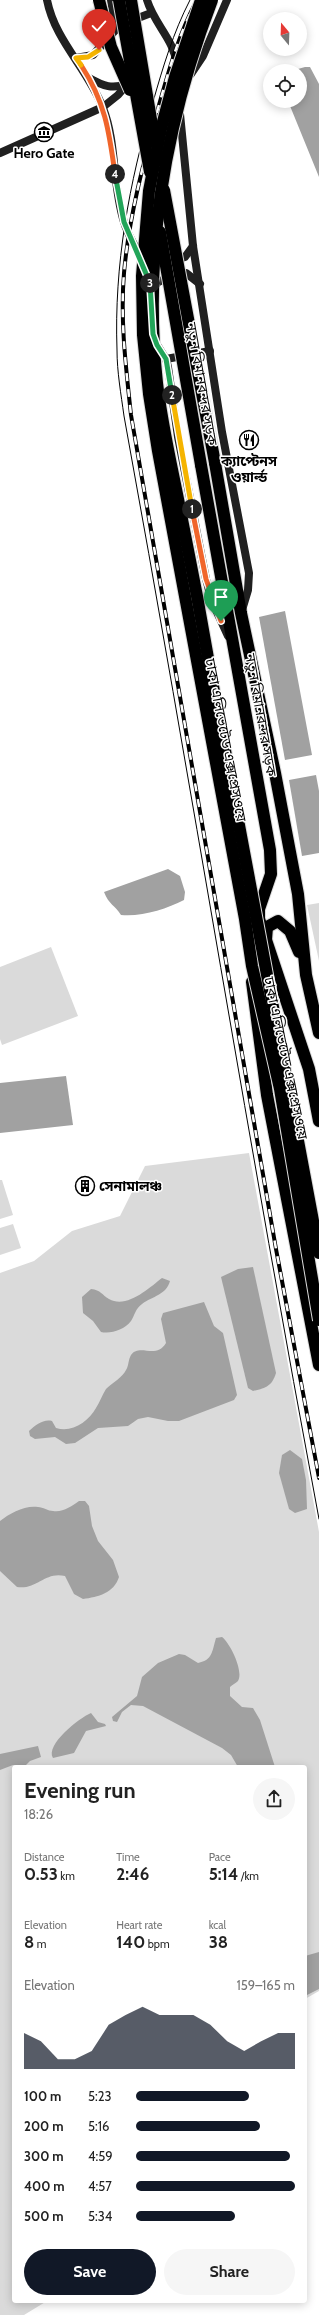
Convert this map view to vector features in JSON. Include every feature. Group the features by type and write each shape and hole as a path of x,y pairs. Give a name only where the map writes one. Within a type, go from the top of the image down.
{"highway":[{"path":"99,0 111,47 138,108"},
{"name":"নতুন বিমানবন্দর সড়ক","path":"119,0 270,850 270,874 260,908 259,919 266,944 309,1069 319,1121"},
{"name":"নতুন বিমানবন্দর সড়ক","path":"131,0 158,159 215,463 241,613 276,773 298,894 306,975 319,1033"},
{"name":"ঢাকা এলিভেটেড এক্সপ্রেসওয়ে","path":"201,0 175,77 161,129 149,191 142,276 143,336 148,394 245,919 252,966 280,1090 314,1319 319,1365"},
{"name":"ঢাকা এলিভেটেড এক্সপ্রেসওয়ে","path":"212,0 184,85 164,163 156,224 153,280 155,362 167,445 201,616 319,1253"},
{"path":"266,944 267,927 274,921 284,924 290,931 296,944 306,975"}],"main road":[{"path":"47,0 53,21 62,38 90,78 103,107 110,133 124,222 151,286 153,334 157,345 166,359 178,437 206,579 212,601 233,648"},
{"path":"111,0 116,28"},
{"path":"147,0 151,13 162,26 175,50 180,90 180,126 193,246 222,432 249,574 248,590 241,613"},
{"path":"180,90 203,56 227,0"},
{"path":"76,58 93,55 116,28 138,17 151,13"},
{"path":"0,153 103,107 118,95 138,73 144,60 138,17"},
{"path":"90,78 109,87 122,86 130,81"},
{"path":"139,255 146,261 153,263 173,261 184,257 193,246"},
{"path":"151,286 172,275 186,273 200,284"},
{"path":"166,359 210,351"}],"shaded area":[{"path":"307,67 310,67 319,84 319,177 291,108 307,108"},
{"path":"285,611 312,755 285,760 259,617"},
{"path":"316,775 319,791 319,853 302,856 289,780"},
{"path":"168,869 180,876 185,892 184,900 154,912 137,915 121,915 108,900 104,892"},
{"path":"319,903 319,961 307,905"},
{"path":"51,947 78,1016 2,1045 0,1039 0,967"},
{"path":"66,1076 73,1125 0,1133 0,1083"},
{"path":"249,1153 319,1532 319,1991 307,1998 307,1765 12,1765 12,2303 44,2303 24,2315 0,2315 0,1273 34,1261 72,1231 120,1216 145,1166"},
{"path":"0,1180 2,1180 13,1215 0,1219"},
{"path":"13,1224 21,1248 0,1255 0,1228"},
{"path":"253,1267 276,1373 273,1381 268,1386 253,1391 248,1388 221,1277 238,1269"},
{"path":"162,1278 170,1281 168,1286 159,1295 146,1301 140,1306 136,1310 131,1321 121,1329 113,1332 101,1332 93,1321 83,1313 82,1297 91,1289 99,1292 109,1299 123,1301 144,1292"},
{"path":"204,1302 214,1326 223,1333 237,1395 234,1400 179,1421 168,1421 148,1417 138,1419 128,1426 98,1428 75,1443 66,1444 55,1437 35,1439 30,1436 29,1431 46,1421 52,1421 56,1428 62,1429 74,1428 84,1422 93,1413 106,1389 125,1373 131,1355 139,1350 158,1350 166,1343 161,1319 163,1313"},
{"path":"290,1450 302,1459 306,1480 307,1509 295,1513 289,1509 279,1473 282,1455"},
{"path":"79,1501 85,1501 89,1506 92,1526 98,1541 113,1560 119,1577 117,1582 105,1593 83,1599 74,1594 65,1576 52,1576 30,1586 17,1587 0,1571 0,1521 8,1515 23,1508 38,1507 51,1511 60,1511 67,1509"},
{"path":"222,1637 225,1640 238,1664 238,1681 230,1687 230,1696 242,1707 253,1708 260,1720 274,1765 237,1765 231,1755 222,1748 143,1706 131,1705 122,1712 117,1722 113,1721 112,1717 137,1696 142,1677 158,1663 179,1654 185,1655 198,1663 203,1662 207,1660 213,1651 216,1638"},
{"path":"91,1713 98,1722 105,1724 106,1726 86,1731 74,1753 53,1758 52,1753 58,1739 79,1720"},
{"path":"38,1746 41,1757 30,1761 26,1765 12,1765 0,1770 0,1754"},
{"path":"319,1952 319,1989 307,1995 307,1955"}],"tram line":[{"path":"190,0 169,50 144,132 130,194 118,287 117,350 119,383 269,1243 319,1519"}],"railway":[{"path":"197,0 185,25 171,65 159,105 133,210 124,273 123,327 131,415 276,1249 319,1478"}],"place":[{"name":"Hero Gate","path":"44,132"},
{"name":"ক্যাপ্টেনস ওয়ার্ল্ড","path":"249,440"},
{"name":"সেনামালঞ্চ","path":"85,1186"}],"route":[{"path":"99,50 88,57 76,58 90,78 103,107 110,133 118,194 124,222 151,286 153,334 157,345 166,359 168,367 178,437 206,579 212,601 221,621"}]}
